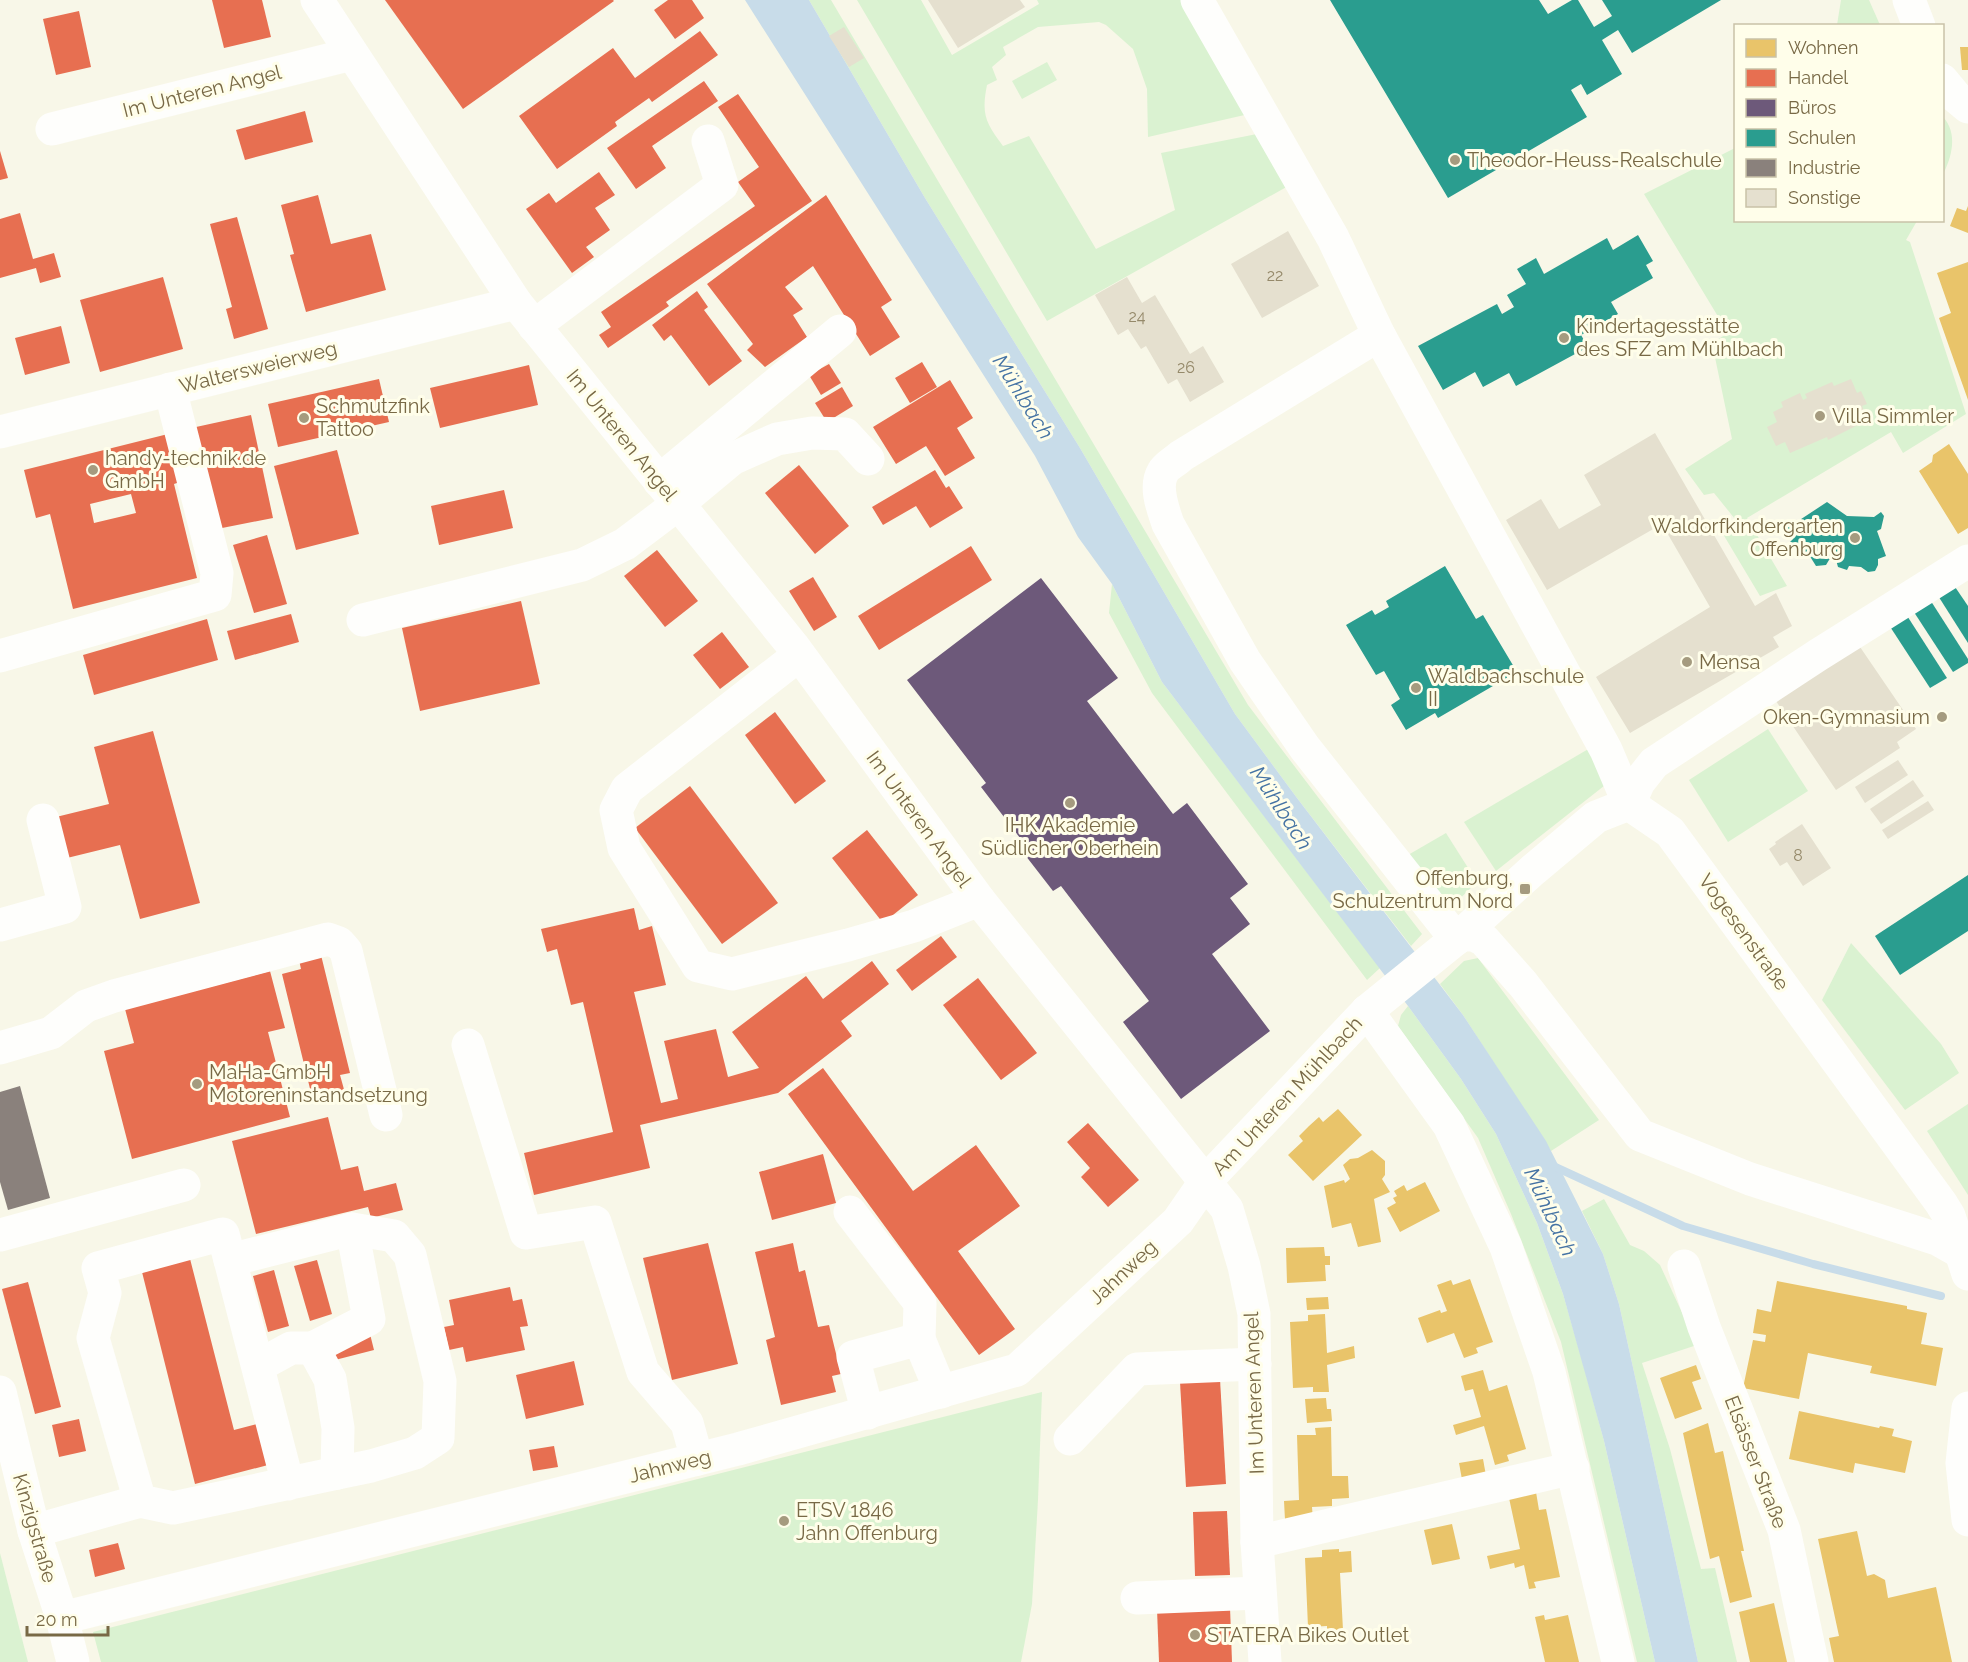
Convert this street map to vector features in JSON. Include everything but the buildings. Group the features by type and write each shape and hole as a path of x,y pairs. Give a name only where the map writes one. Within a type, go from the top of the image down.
{"street":[{"name":"Im Unteren Angel","path":"317,0 525,314 799,655 979,900 1227,1209 1254,1314 1257,1542 1265,1662"},
{"path":"1197,0 1333,238 1379,335 1606,750 1629,804"},
{"path":"1909,0 1918,24"},
{"name":"Im Unteren Angel","path":"52,129 352,54"},
{"path":"1944,82 1968,107"},
{"path":"525,314 722,185 708,141"},
{"name":"Waltersweierweg","path":"0,432 170,389 525,314"},
{"path":"363,620 582,565 625,544 669,492 840,331"},
{"path":"1379,335 1181,456 1163,472 1159,486 1168,524 1245,662 1305,748 1451,943"},
{"path":"0,656 215,595 217,573 170,389"},
{"path":"669,492 732,459 777,439 812,433 845,434 868,459"},
{"path":"1376,1004 1451,943 1596,817 1629,804 1639,782 1654,762 1968,561"},
{"path":"799,655 627,789 616,810 624,848 698,966 732,974 914,926 979,900"},
{"name":"Vogesenstraße","path":"1629,804 1670,832 1941,1203 1949,1216 1964,1263"},
{"path":"0,925 66,907 43,820"},
{"name":"Vogesenstraße","path":"1451,943 1474,935 1484,940 1523,984 1640,1135 1750,1179 1937,1239 1964,1263"},
{"path":"0,1048 51,1033 86,1006 114,996 328,939 339,944 346,951 386,1115"},
{"name":"Am Unteren Mühlbach","path":"1205,1182 1376,1004 1449,1125 1506,1247 1549,1372 1618,1662"},
{"path":"468,1045 526,1233 595,1222 643,1372 687,1423 697,1459"},
{"name":"Jahnweg","path":"62,1618 697,1459 1017,1370 1178,1221 1205,1182"},
{"path":"0,1234 184,1185"},
{"path":"850,1212 920,1303 919,1339 941,1392"},
{"path":"258,1366 291,1348 313,1348 369,1319 352,1230"},
{"path":"34,1531 140,1501 173,1508 371,1466 415,1453 438,1438 440,1381 410,1255 394,1236 352,1230 230,1260"},
{"path":"140,1501 93,1338 105,1293 98,1268 222,1234 288,1484"},
{"name":"Elsässer Straße","path":"1684,1266 1704,1327 1784,1530 1812,1662"},
{"path":"868,1413 853,1357 919,1339"},
{"path":"313,1348 330,1378 338,1428 337,1473"},
{"path":"1070,1439 1137,1369 1256,1364"},
{"name":"Kinzigstraße","path":"0,1392 34,1531 62,1618 73,1662"},
{"path":"1968,1408 1962,1463 1968,1520"},
{"path":"1257,1542 1573,1468"},
{"path":"1137,1598 1259,1593"}],"green space":[{"path":"809,0 831,0 1248,705 1422,934 1411,946 1235,714 1080,448 925,198"},
{"path":"857,0 921,0 952,55 1039,4 1037,0 1183,0 1249,114 1148,137 1147,89 1133,49 1106,25 1099,22 1038,27 1003,47 1006,55 992,67 997,80 987,85 985,111 992,131 1003,146 1029,136 1096,249 1175,210 1161,153 1262,133 1290,185 1047,321"},
{"path":"1841,0 1869,0 1880,24 1837,24"},
{"path":"1047,62 1057,80 1022,99 1012,81"},
{"path":"1944,118 1951,130 1952,138 1949,160 1944,172"},
{"path":"1734,149 1734,222 1916,222 1906,240 1910,242 1966,414 1903,453 1891,432 1747,518 1787,586 1760,596 1723,534 1732,527 1735,519 1714,493 1704,495 1685,469 1732,439 1712,343 1728,333 1644,194"},
{"path":"1112,584 1162,682 1380,968 1367,980 1152,693 1109,613"},
{"path":"1768,729 1808,791 1728,842 1689,780"},
{"path":"1590,748 1609,782 1496,871 1464,822"},
{"path":"1446,833 1477,882 1448,910 1408,855"},
{"path":"1851,943 1941,1044 1959,1073 1905,1110 1822,1000"},
{"path":"1478,958 1599,1120 1551,1151 1463,1015 1440,984 1464,961"},
{"path":"1408,1006 1461,1079 1496,1134 1537,1223 1563,1294 1604,1441 1655,1662 1637,1662 1561,1342 1511,1214 1478,1138 1398,1026 1401,1015"},
{"path":"1968,1104 1968,1195 1927,1131"},
{"path":"1604,1199 1630,1245 1644,1251 1660,1265 1697,1345 1642,1363 1670,1449 1701,1569 1715,1568 1737,1662 1698,1662 1619,1304 1603,1254 1582,1211"},
{"name":"ETSV 1846 Jahn Offenburg","path":"1042,1392 1032,1604 1021,1662 101,1662 93,1632"},
{"path":"0,1553 28,1662 0,1662"}],"water":[{"name":"Mühlbach","path":"745,0 809,0 925,198 1080,448 1235,714 1463,1015 1546,1141 1603,1254 1619,1304 1698,1662 1655,1662 1604,1441 1563,1294 1537,1223 1496,1134 1461,1079 1408,1006 1162,682 1112,584 1078,537 1035,456"}],"waterway":[{"name":"Mühlbach","path":"1551,1165 1683,1226 1813,1264 1941,1296"}],"place":[{"name":"Theodor-Heuss-Realschule","path":"1455,160"},
{"name":"Kindertagesstätte des SFZ am Mühlbach","path":"1564,338"},
{"name":"Villa Simmler","path":"1820,416"},
{"name":"Schmutzfink Tattoo","path":"304,418"},
{"name":"handy-technik.de GmbH","path":"93,470"},
{"name":"Waldorfkindergarten Offenburg","path":"1855,538"},
{"name":"Mensa","path":"1687,662"},
{"name":"Waldbachschule II","path":"1416,688"},
{"name":"Oken-Gymnasium","path":"1942,717"},
{"name":"IHK Akademie Südlicher Oberhein","path":"1070,803"},
{"name":"Offenburg, Schulzentrum Nord","path":"1525,889"},
{"name":"MaHa-GmbH Motoreninstandsetzung","path":"197,1084"},
{"name":"ETSV 1846 Jahn Offenburg","path":"784,1521"},
{"name":"STATERA Bikes Outlet","path":"1195,1635"}]}
